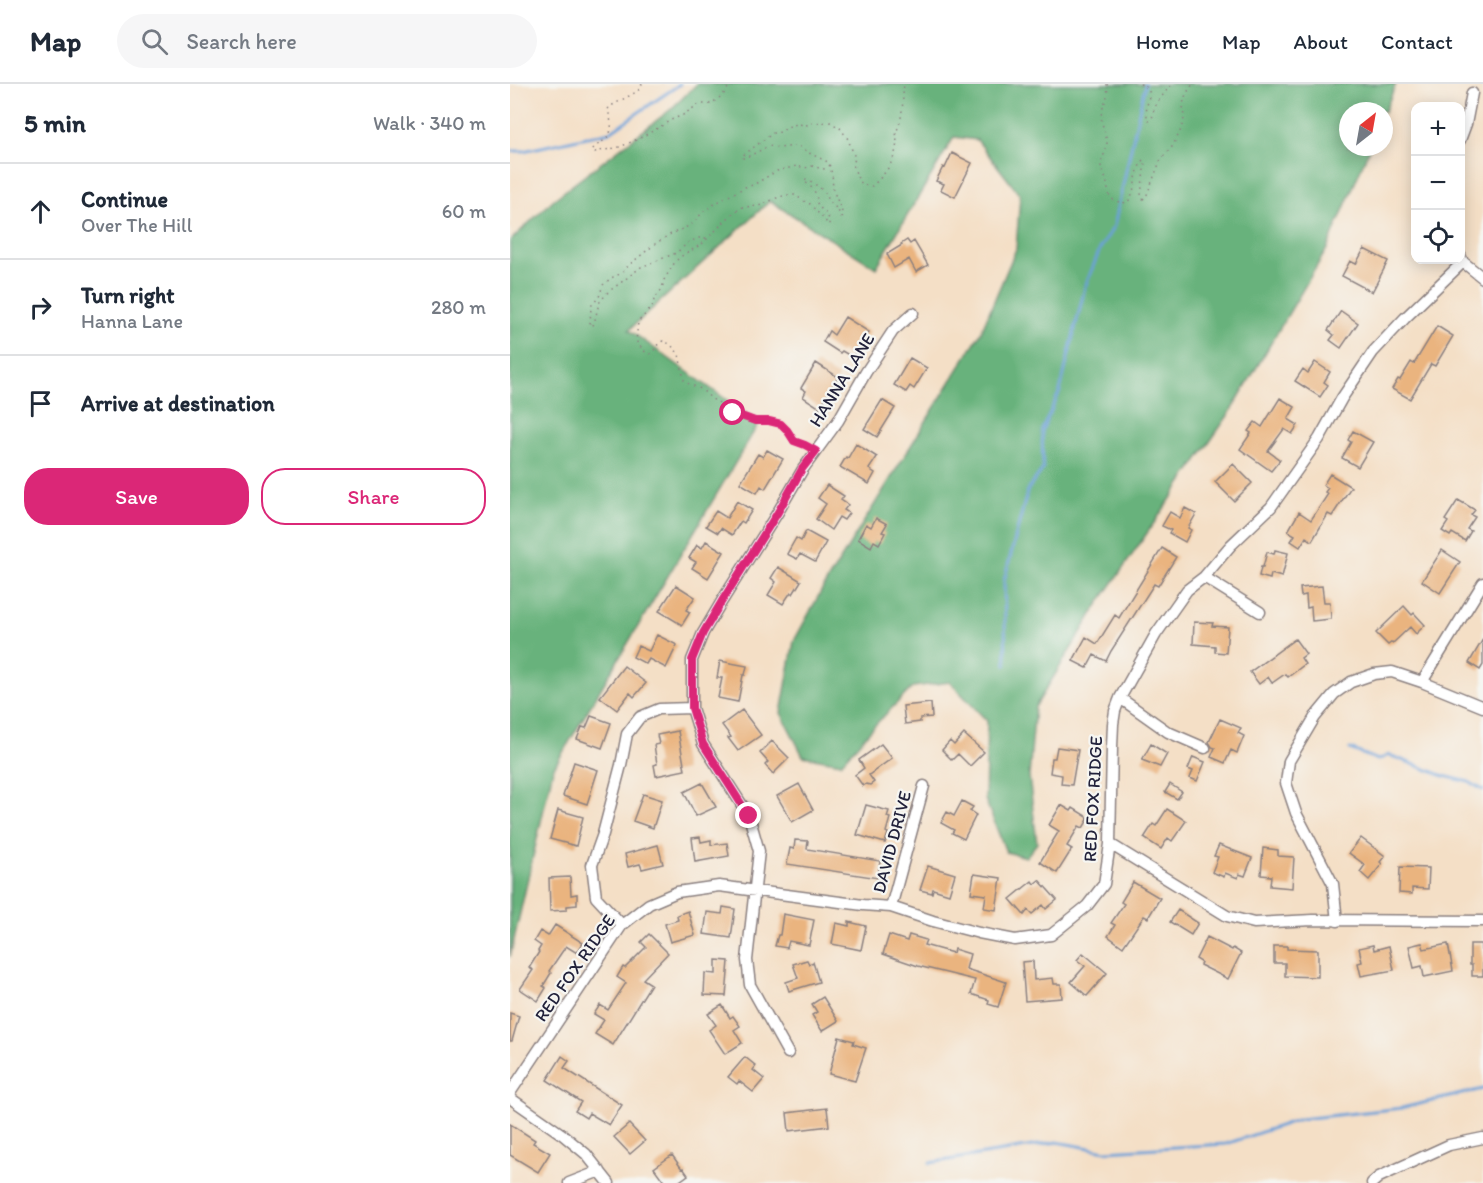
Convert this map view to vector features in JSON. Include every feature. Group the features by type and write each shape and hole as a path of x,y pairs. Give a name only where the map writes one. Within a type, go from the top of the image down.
{"street":[{"path":"1465,127 1472,93"},
{"path":"1465,261 1483,278"},
{"name":"RED FOX RIDGE","path":"510,1093 622,925 649,904 677,892 719,886 891,907 933,921 1015,940 1051,935 1087,906 1104,884 1110,844 1115,711 1156,634 1187,590 1204,577 1231,545 1271,507 1319,439 1342,398 1373,352 1456,264"},
{"name":"HANNA LANE","path":"788,1053 750,985 747,960 759,851 749,816 703,744 692,708 692,660 703,633 802,469 838,421 893,331 913,313"},
{"path":"1204,577 1260,612"},
{"path":"1422,682 1483,583"},
{"path":"1337,921 1333,884 1296,813 1286,783 1289,761 1316,717 1334,694 1351,682 1374,674 1392,672 1483,708"},
{"path":"1120,698 1168,732 1205,748"},
{"path":"622,925 596,897 592,866 609,811 627,734 640,717 659,709 692,708"},
{"name":"DAVID DRIVE","path":"891,907 924,786"},
{"path":"1110,844 1227,916 1254,923 1483,921"},
{"path":"510,1098 586,1154 609,1183"},
{"path":"1372,1183 1379,1177 1449,1145 1483,1138"},
{"path":"569,1183 600,1171"}],"path":[{"path":"642,84 638,91 609,107 610,132 606,139 592,150 595,152 610,150 640,138 699,104 711,104 735,84"},
{"path":"816,451 794,441 781,424 755,421 733,413 701,389 687,383 684,380 679,354 670,344 663,341 659,343 650,354 639,345 636,340 638,322 651,307 675,262 702,244 742,207 759,206 787,195 794,195 810,204 829,225 828,214 818,205 815,192 804,181 806,179 824,191 843,220 832,187 828,162 801,147 794,146 780,148 769,146 745,158 742,156 773,133 781,132 787,127 797,124 830,122 840,128 848,139 855,158 853,165 858,179 863,185 872,186 894,159 896,132 902,113 904,84"},
{"path":"1107,84 1108,96 1101,115 1107,147 1101,165 1108,195 1115,201 1127,203 1140,162 1143,160 1141,195 1143,199 1146,196 1161,159 1172,147 1180,132 1184,119 1183,104 1193,84"},
{"path":"1140,84 1149,90 1150,94 1146,108 1149,121 1152,119 1158,101 1172,84"},
{"path":"707,238 689,242 676,253 639,268 605,295 599,303 594,324 592,326 590,324 591,306 599,297 603,285 622,273 655,244 691,225 716,202 726,199 777,171 797,166 830,168"}],"green space":[{"path":"697,84 1396,84 1389,102 1339,102 1339,156 1366,156 1327,249 1229,414 1099,603 1035,707 1029,776 1037,843 1026,857 1006,852 985,799 987,721 950,682 913,687 841,763 803,756 781,713 794,641 824,586 980,334 1016,249 1020,195 977,140 954,137 876,268 770,201 629,330 759,423 553,769 510,957 510,241 553,200 670,110"}],"building":[{"path":"952,153 972,163 955,197 941,190 944,184 936,181"},
{"path":"907,240 910,244 914,241 928,265 916,272 909,259 894,268 887,254"},
{"path":"1364,249 1388,261 1372,292 1342,276 1350,261 1356,264"},
{"path":"1341,311 1358,323 1341,348 1330,340 1334,335 1328,330"},
{"path":"845,317 869,332 852,357 842,351 840,353 823,342 829,331 834,335"},
{"path":"1437,326 1453,336 1435,366 1431,364 1410,399 1392,389 1411,362 1414,364"},
{"path":"910,358 927,368 914,389 910,386 906,392 894,385"},
{"path":"1315,362 1330,372 1324,382 1328,385 1320,397 1295,381 1303,369 1308,373"},
{"path":"816,363 838,377 820,408 803,397 806,391 801,388"},
{"path":"1280,398 1295,407 1288,419 1298,425 1292,434 1284,429 1268,451 1280,460 1271,471 1240,449 1251,433 1248,431 1255,422 1262,427"},
{"path":"882,400 895,408 877,437 864,429"},
{"path":"1353,431 1373,442 1358,467 1342,458 1351,442 1348,440"},
{"path":"856,444 877,457 869,469 875,473 869,484 840,467"},
{"path":"767,450 783,459 765,489 761,486 757,493 740,483 758,454 763,457"},
{"path":"1233,464 1252,483 1234,501 1215,482"},
{"path":"1330,474 1351,487 1332,516 1328,514 1312,541 1306,537 1300,547 1291,541 1295,535 1288,531 1299,512 1311,520 1328,494 1325,492 1328,488 1323,485"},
{"path":"827,485 844,496 841,500 848,505 844,510 849,513 844,520 839,517 831,530 816,519 826,504 818,498"},
{"path":"1458,500 1475,510 1471,515 1475,517 1467,529 1471,531 1465,541 1452,533 1450,536 1442,531 1448,522 1445,520"},
{"path":"737,501 752,510 744,523 741,521 732,535 721,528 718,533 706,526 716,511 727,518"},
{"path":"1185,508 1196,514 1188,528 1191,530 1185,542 1169,533 1171,530 1162,526 1170,512 1180,518"},
{"path":"876,518 887,524 879,544 874,541 871,547 858,539 866,524 871,527"},
{"path":"806,531 826,542 815,562 800,554 797,559 787,554 796,538 801,541"},
{"path":"706,541 724,552 708,578 692,568 696,562 689,558 697,545 702,548"},
{"path":"1162,548 1176,557 1158,586 1154,584 1106,661 1094,655 1087,668 1073,661 1086,637 1097,644 1115,615 1119,618"},
{"path":"1275,550 1288,553 1282,577 1271,574 1270,579 1259,576 1267,552 1274,554"},
{"path":"1442,550 1460,562 1440,593 1422,581"},
{"path":"778,567 801,581 783,604 768,595 776,582 771,578"},
{"path":"676,585 695,597 686,610 690,612 682,625 659,611"},
{"path":"1322,586 1324,602 1330,602 1331,619 1312,621 1311,607 1307,608 1306,595 1301,596 1300,588"},
{"path":"1404,606 1425,625 1416,634 1410,627 1388,645 1376,633"},
{"path":"1194,622 1228,627 1226,653 1215,652 1215,646 1193,644"},
{"path":"657,635 677,645 666,668 649,659 646,664 633,657 638,646 649,651"},
{"path":"1295,639 1306,654 1301,658 1305,664 1288,677 1285,674 1272,683 1268,677 1259,684 1250,672"},
{"path":"1483,639 1483,665 1480,670 1469,663"},
{"path":"720,661 747,666 738,702 718,698 722,678 717,678"},
{"path":"624,666 646,683 634,697 630,693 617,710 600,697"},
{"path":"931,703 932,717 920,718 920,722 905,724 903,706"},
{"path":"742,710 761,735 738,751 722,725"},
{"path":"591,716 611,723 602,748 577,739 582,727 586,728"},
{"path":"1220,719 1241,728 1238,733 1244,736 1237,753 1231,750 1225,763 1211,757 1215,748 1209,742"},
{"path":"678,731 685,770 656,776 654,745 659,744 657,735"},
{"path":"964,734 984,752 970,766 958,754 952,760 942,750 950,741 954,745"},
{"path":"772,741 789,758 773,774 765,765 768,762 760,753"},
{"path":"881,744 892,758 869,775 874,782 863,786 855,775 864,768 859,760"},
{"path":"1151,744 1167,754 1160,767 1142,760"},
{"path":"1057,747 1078,750 1072,785 1061,784 1062,775 1050,773 1052,758 1055,758"},
{"path":"1193,757 1205,762 1197,781 1190,778 1193,771 1188,769"},
{"path":"574,762 598,770 587,804 563,796"},
{"path":"702,783 716,807 696,816 684,792"},
{"path":"799,784 813,810 792,822 777,796"},
{"path":"1170,784 1182,792 1177,799 1165,792"},
{"path":"643,794 662,800 653,828 633,821"},
{"path":"962,801 973,807 970,811 976,815 964,839 952,833 954,830 941,823 947,812 954,816"},
{"path":"866,805 889,811 887,817 890,818 885,843 857,835"},
{"path":"1061,805 1071,811 1073,808 1089,818 1083,828 1079,826 1067,846 1072,849 1057,873 1040,862 1059,831 1049,825"},
{"path":"1167,809 1186,821 1172,841 1168,838 1161,849 1144,838 1153,824 1156,826"},
{"path":"558,810 583,817 576,846 550,839"},
{"path":"700,837 701,842 711,840 711,845 727,843 729,856 695,862 692,838"},
{"path":"1361,838 1385,856 1380,862 1382,864 1369,880 1360,872 1365,865 1349,853"},
{"path":"795,840 808,841 807,849 880,861 878,878 787,864 790,848 794,849"},
{"path":"658,845 663,864 642,869 640,864 628,867 625,854"},
{"path":"1219,845 1252,858 1245,876 1239,874 1238,878 1225,873 1224,877 1212,872 1218,857 1214,856"},
{"path":"1263,848 1278,850 1278,856 1294,857 1292,888 1270,886 1271,876 1261,875"},
{"path":"928,866 955,874 949,894 933,889 932,893 920,890"},
{"path":"1400,867 1429,868 1428,889 1412,888 1412,894 1399,893"},
{"path":"974,874 1001,878 996,910 984,908 986,895 971,893"},
{"path":"570,877 571,895 577,894 577,905 567,906 567,910 550,911 549,878"},
{"path":"1039,880 1057,900 1046,909 1043,905 1032,914 1028,910 1024,915 1010,899 1032,881 1034,884"},
{"path":"1133,882 1160,898 1148,918 1144,916 1123,947 1108,936 1115,925 1111,923 1124,904 1121,902"},
{"path":"723,907 735,909 731,938 704,934 707,912 722,914"},
{"path":"1178,910 1198,923 1191,935 1170,922"},
{"path":"688,911 695,935 670,942 665,924 678,920 677,915"},
{"path":"783,914 814,920 809,945 789,941 787,948 775,946 778,935 780,935"},
{"path":"849,922 866,926 861,950 832,944 836,923 849,926"},
{"path":"555,925 583,943 577,953 566,946 549,971 551,973 543,986 546,988 538,1001 520,989 533,970 529,968 541,946 534,941 540,931 548,936"},
{"path":"649,934 668,953 643,979 651,984 613,1045 595,1034 604,1020 594,1014 600,1005 608,1010 626,983 617,977 623,967 625,968 646,947 641,942"},
{"path":"889,935 907,941 909,935 926,940 924,945 953,953 954,949 970,954 966,969 1006,982 998,1007 988,1004 989,1000 971,994 975,980 918,966 883,954"},
{"path":"1207,937 1241,953 1228,979 1200,965 1201,962 1196,959"},
{"path":"1422,943 1424,949 1448,944 1453,971 1424,977 1422,966 1414,968 1409,946"},
{"path":"1470,944 1481,944 1483,976 1472,976"},
{"path":"1373,945 1374,950 1389,946 1394,970 1361,976 1358,963 1362,962 1359,948"},
{"path":"1274,946 1287,946 1287,949 1318,950 1318,977 1285,976 1285,963 1274,963"},
{"path":"1083,953 1107,973 1087,996 1071,982 1085,966 1077,960"},
{"path":"716,960 729,961 726,996 704,995 705,973 716,974"},
{"path":"807,960 809,964 813,962 819,982 789,991 786,982 798,978 793,964"},
{"path":"1033,961 1034,980 1053,978 1054,984 1061,984 1062,998 1025,1001 1022,962"},
{"path":"823,997 838,1021 822,1031 812,1015 817,1012 812,1004"},
{"path":"722,1005 730,1018 733,1016 740,1026 734,1030 742,1043 725,1054 709,1030 716,1025 708,1014"},
{"path":"510,1013 519,1016 512,1041 510,1041"},
{"path":"839,1037 854,1041 853,1044 866,1048 855,1081 829,1074"},
{"path":"562,1056 569,1061 564,1068 622,1105 609,1125 589,1113 586,1118 575,1111 581,1102 547,1080"},
{"path":"745,1057 756,1066 753,1070 764,1079 753,1092 739,1081 737,1084 728,1077"},
{"path":"827,1108 829,1126 789,1131 787,1113"},
{"path":"510,1124 535,1140 533,1143 550,1153 538,1172 510,1155"},
{"path":"629,1124 645,1141 630,1154 614,1137"},
{"path":"672,1155 688,1175 677,1183 665,1183 654,1168"}],"waterway":[{"path":"510,151 523,151 610,132 680,84"},
{"path":"1006,665 1004,581 1028,489 1043,469 1042,430 1060,391 1085,287 1100,249 1114,226 1145,84"},
{"path":"1350,749 1378,760 1389,755 1444,776 1469,782 1483,790"},
{"path":"930,1163 1057,1142 1106,1151 1226,1144 1300,1119 1402,1108 1483,1089"}],"route":[{"path":"733,413 755,421 781,424 794,441 816,451 802,469 703,633 692,660 692,708 703,744 749,816"}]}
